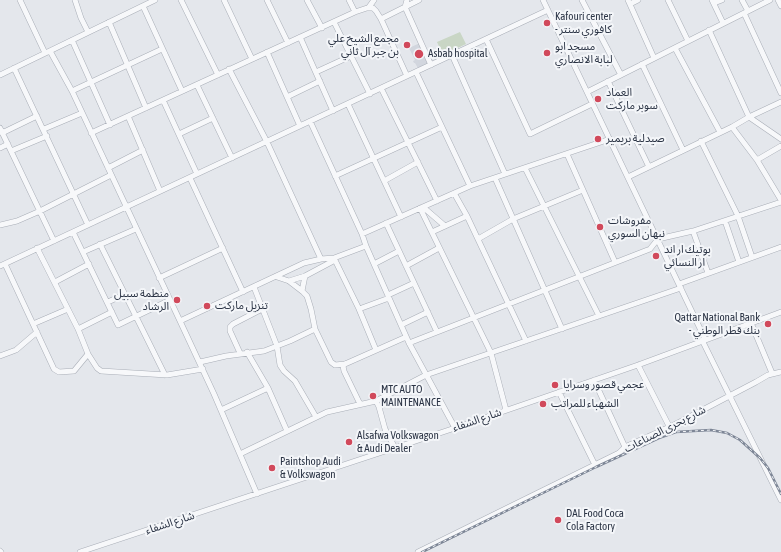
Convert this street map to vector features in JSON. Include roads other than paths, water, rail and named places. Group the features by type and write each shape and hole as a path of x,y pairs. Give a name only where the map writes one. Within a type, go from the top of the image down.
{"street":[{"path":"20,0 48,52 72,91 200,362 257,494"},
{"path":"76,0 81,18 88,32"},
{"path":"0,75 155,0"},
{"path":"181,0 218,75"},
{"path":"224,0 252,59"},
{"path":"267,0 288,43"},
{"path":"307,0 322,28"},
{"path":"349,0 355,12"},
{"path":"92,133 229,69 369,7 374,0"},
{"path":"407,0 405,7 431,65"},
{"path":"381,20 419,0"},
{"path":"543,0 658,239 730,396 781,500"},
{"path":"582,0 621,75"},
{"path":"638,0 629,2 654,58"},
{"path":"668,0 688,41"},
{"path":"722,0 713,2 723,24"},
{"path":"742,0 781,93"},
{"path":"587,92 770,0"},
{"path":"778,0 781,6"},
{"path":"143,6 182,92"},
{"path":"369,7 376,11 381,20 407,76"},
{"path":"88,354 76,370 69,372 57,371 54,369 33,324 2,265 548,10"},
{"path":"109,22 146,108"},
{"path":"334,22 370,94"},
{"path":"709,30 749,117 781,139"},
{"path":"300,37 333,111"},
{"path":"486,39 530,134 592,104"},
{"path":"72,40 110,125"},
{"path":"675,48 720,132"},
{"path":"72,91 162,49"},
{"path":"267,52 300,126"},
{"path":"452,55 505,174"},
{"path":"316,72 351,56"},
{"path":"642,64 683,150"},
{"path":"14,68 88,225"},
{"path":"229,69 266,142 321,259"},
{"path":"416,72 470,186"},
{"path":"287,97 320,81"},
{"path":"608,82 648,167"},
{"path":"197,85 232,158"},
{"path":"382,88 436,201"},
{"path":"163,100 197,174"},
{"path":"628,177 781,102"},
{"path":"348,104 401,217"},
{"path":"44,129 82,113"},
{"path":"37,116 1,130 54,241"},
{"path":"128,116 160,191"},
{"path":"179,134 213,118"},
{"path":"310,121 362,234 406,337 455,428"},
{"path":"335,176 442,127"},
{"path":"409,343 508,303 650,249 658,239 693,231 781,201 757,160 732,127"},
{"path":"11,152 47,136"},
{"path":"362,234 470,186 610,139"},
{"path":"702,141 738,216 752,257"},
{"path":"0,148 8,144"},
{"path":"757,160 781,146"},
{"path":"108,168 143,150"},
{"path":"567,154 615,262"},
{"path":"384,181 418,162"},
{"path":"525,168 600,316"},
{"path":"0,223 17,221 111,175"},
{"path":"190,178 243,292"},
{"path":"495,178 562,329"},
{"path":"478,239 513,219 583,190"},
{"path":"454,193 467,216 526,341"},
{"path":"421,208 445,226"},
{"path":"421,208 491,353 506,410"},
{"path":"432,232 467,216"},
{"path":"725,221 739,262"},
{"path":"386,223 437,332"},
{"path":"83,252 136,229"},
{"path":"693,231 708,273"},
{"path":"73,232 118,325 170,300"},
{"path":"100,244 165,375"},
{"path":"290,282 305,276 335,259 366,246"},
{"path":"240,454 327,412 376,401 426,375 600,316 680,286 708,273 781,247"},
{"path":"37,248 68,309 88,354 95,366 101,371 165,375 203,369"},
{"path":"160,278 223,248"},
{"path":"406,266 440,248"},
{"path":"374,264 399,252"},
{"path":"180,321 304,264 321,259 335,259"},
{"path":"335,259 359,309 376,350"},
{"path":"55,282 89,264"},
{"path":"302,291 305,276"},
{"path":"277,277 290,282 302,291 309,301 315,329 331,362 335,365 345,364 406,337"},
{"path":"359,309 414,284"},
{"path":"254,287 277,346 280,365 295,381 316,417"},
{"path":"108,302 125,294"},
{"path":"33,324 68,309"},
{"path":"240,353 230,328 233,324 262,309"},
{"path":"78,330 112,312"},
{"path":"401,326 428,312"},
{"name":"شارع الشفاء","path":"80,552 455,428 638,365 781,312"},
{"path":"751,323 772,373"},
{"path":"200,362 240,353 264,351 315,329"},
{"path":"0,349 1,356 16,350 37,332"},
{"path":"247,352 268,388 287,431"},
{"path":"345,364 343,366 344,371 360,404"},
{"path":"638,365 669,426"},
{"name":"شارع بحرى الصناعات","path":"418,552 619,453 625,447 674,425 772,373 781,372"},
{"path":"594,380 625,447"},
{"path":"221,410 268,388"},
{"path":"558,392 595,465"},
{"path":"376,401 385,429 395,448"}],"railway":[{"path":"422,552 596,467 659,438 676,432 711,430 727,433 740,440 760,458 768,468 781,494"}],"place":[{"name":"Kafouri center - كافوري سنتر","path":"547,23"},
{"name":"مجمع الشيخ علي بن جبر آل ثاني","path":"407,45"},
{"name":"مسجد ابو لبابة الانصاري","path":"547,53"},
{"name":"Asbab hospital","path":"419,54"},
{"name":"العماد سوبر ماركت","path":"598,99"},
{"name":"صيدلية بريمير","path":"598,139"},
{"name":"مفروشات نبهان السوري","path":"600,227"},
{"name":"بوتيك ار اند ار النسائي","path":"656,256"},
{"name":"منظمة سبيل الرشاد","path":"177,300"},
{"name":"تنزيل ماركت","path":"207,306"},
{"name":"Qattar National Bank - بنك قطر الوطني","path":"768,324"},
{"name":"عجمي قصور وسرايا","path":"555,385"},
{"name":"MTC AUTO MAINTENANCE","path":"373,396"},
{"name":"الشهباء للمراتب","path":"543,404"},
{"name":"Alsafwa Volkswagon & Audi Dealer","path":"349,442"},
{"name":"Paintshop Audi & Volkswagon","path":"272,468"},
{"name":"DAL Food Coca Cola Factory","path":"558,520"}]}
